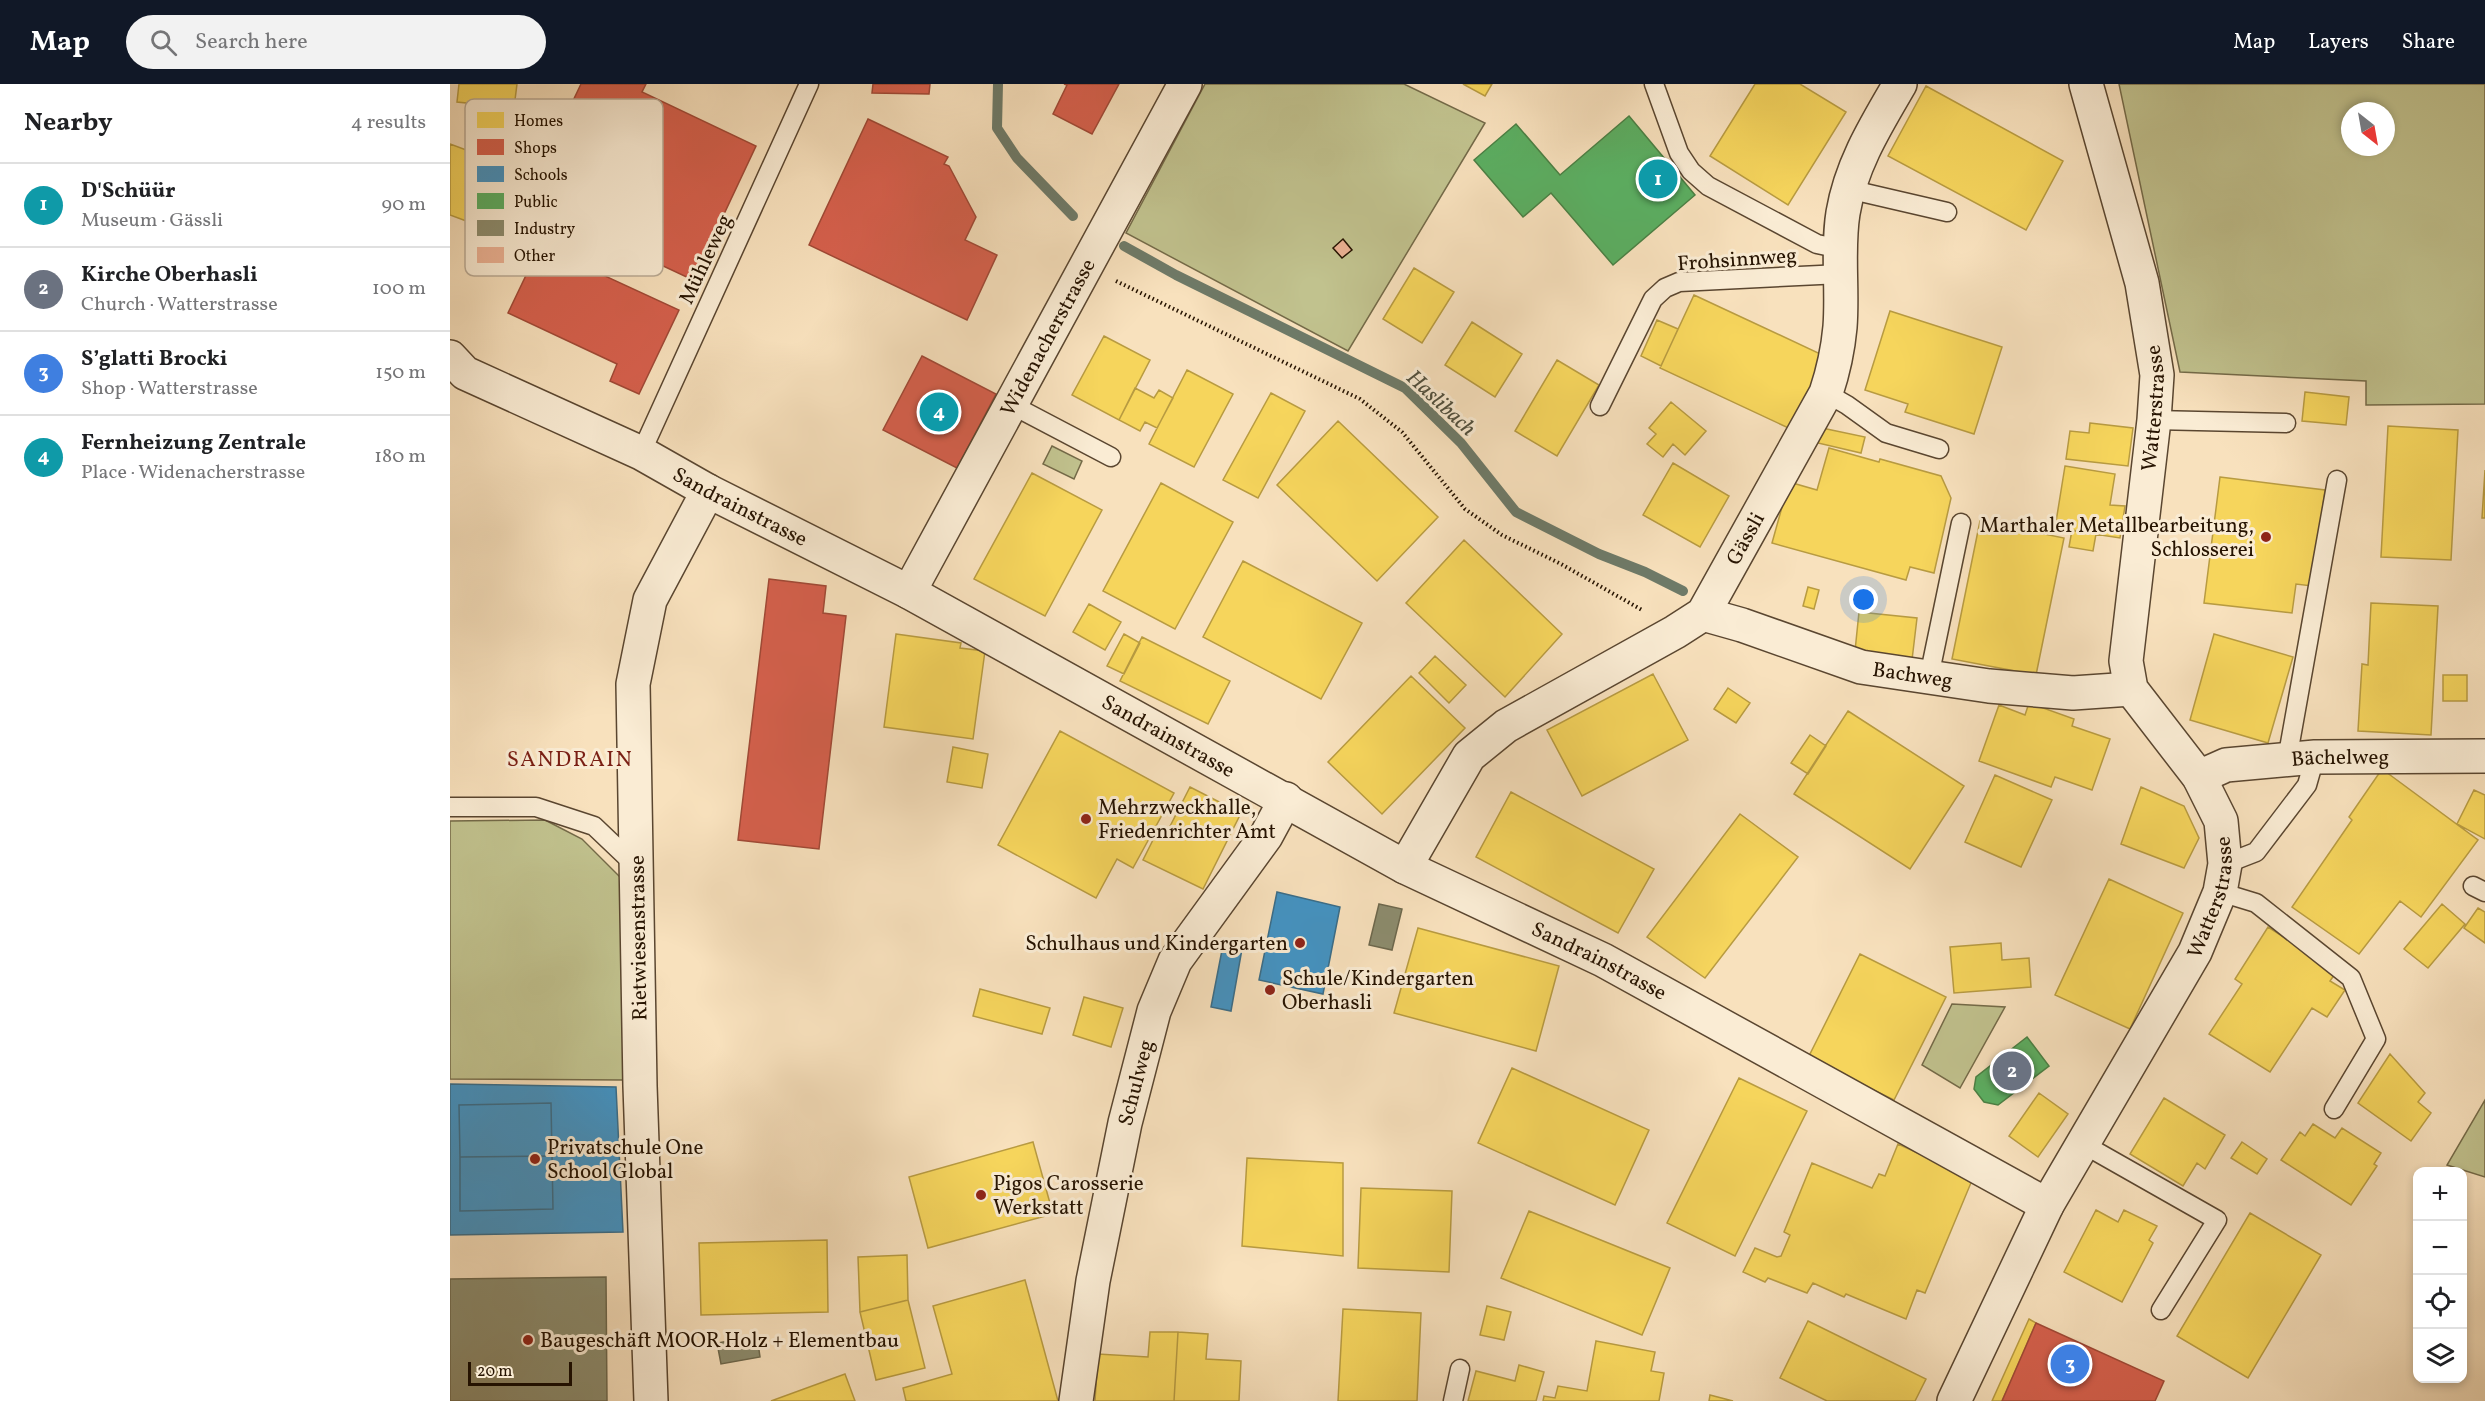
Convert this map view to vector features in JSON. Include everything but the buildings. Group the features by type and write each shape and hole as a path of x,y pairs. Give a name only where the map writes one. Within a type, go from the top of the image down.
{"street":[{"name":"Widenacherstrasse","path":"909,592 1083,276 1185,84"},
{"name":"Gässli","path":"1405,867 1469,756 1506,726 1675,632 1703,614 1826,393 1833,372 1840,327 1843,214 1849,184 1873,130 1900,84"},
{"name":"Watterstrasse","path":"1954,1401 2047,1205 2195,952 2223,878 2221,821 2199,777 2131,689 2126,661 2154,420 2157,375 2142,283 2086,84"},
{"name":"Sandrainstrasse","path":"455,370 641,453 708,491 909,592 1405,867 1603,960 2047,1205"},
{"name":"Rietwiesenstrasse","path":"651,1401 640,1086 633,684 650,600 708,491"},
{"name":"Bachweg","path":"1703,614 1742,625 1861,667 1989,686 2073,693 2131,689"},
{"name":"Bächelweg","path":"2199,777 2226,765 2301,759 2485,756"},
{"name":"Schulweg","path":"1076,1401 1093,1281 1125,1123 1154,1011 1175,961 1266,836 1286,800"}],"lane":[{"name":"Mühleweg","path":"641,453 809,84"},
{"path":"1654,84 1679,153 1691,171 1708,186 1817,244 1841,262"},
{"path":"1849,184 1865,193 1947,212"},
{"name":"Frohsinnweg","path":"1600,406 1653,299 1665,288 1679,282 1841,262"},
{"path":"1826,393 1886,433 1939,449"},
{"path":"1012,405 1111,457"},
{"path":"2154,420 2286,423"},
{"path":"2334,1109 2376,1039 2351,978 2223,878 2256,852 2307,785 2301,759 2337,480"},
{"path":"1929,677 1961,522"},
{"path":"450,807 536,807 594,826 636,866"},
{"path":"2083,1144 2217,1220 2161,1310"},
{"path":"1453,1401 1460,1369"}],"path":[{"path":"1083,276 1121,282 1360,399 1402,432 1465,509 1502,535 1629,601 1675,632"}],"green space":[{"path":"1205,84 1404,84 1485,123 1348,351 1126,233"},
{"path":"2119,84 2485,84 2485,404 2366,405 2366,381 2180,372"},
{"path":"1052,446 1082,461 1074,479 1043,464"},
{"path":"545,820 582,839 625,882 623,1080 450,1079 450,821"},
{"path":"1952,1004 2005,1007 1960,1088 1922,1065"},
{"path":"2485,1100 2485,1177 2467,1171 2467,1167 2447,1165"}],"waterway":[{"name":"Haslibach","path":"998,84 997,128 1017,158 1073,216"},
{"name":"Haslibach","path":"1124,246 1176,275 1405,388 1461,443 1516,512 1599,554 1645,572 1683,591"}],"place":[{"name":"D'Schüür","path":"1658,179"},
{"name":"Fernheizung Zentrale","path":"939,412"},
{"name":"Marthaler Metallbearbeitung, Schlosserei","path":"2266,537"},
{"name":"Mehrzweckhalle, Friedenrichter Amt","path":"1086,819"},
{"name":"Schulhaus und Kindergarten","path":"1300,943"},
{"name":"Schule/Kindergarten Oberhasli","path":"1270,990"},
{"name":"Kirche Oberhasli","path":"2012,1071"},
{"name":"Privatschule One School Global","path":"535,1159"},
{"name":"Pigos Carosserie Werkstatt","path":"981,1195"},
{"name":"Baugeschäft MOOR Holz + Elementbau","path":"528,1340"},
{"name":"S’glatti Brocki","path":"2070,1364"}],"district":[{"name":"SANDRAIN","path":"570,758"}]}
